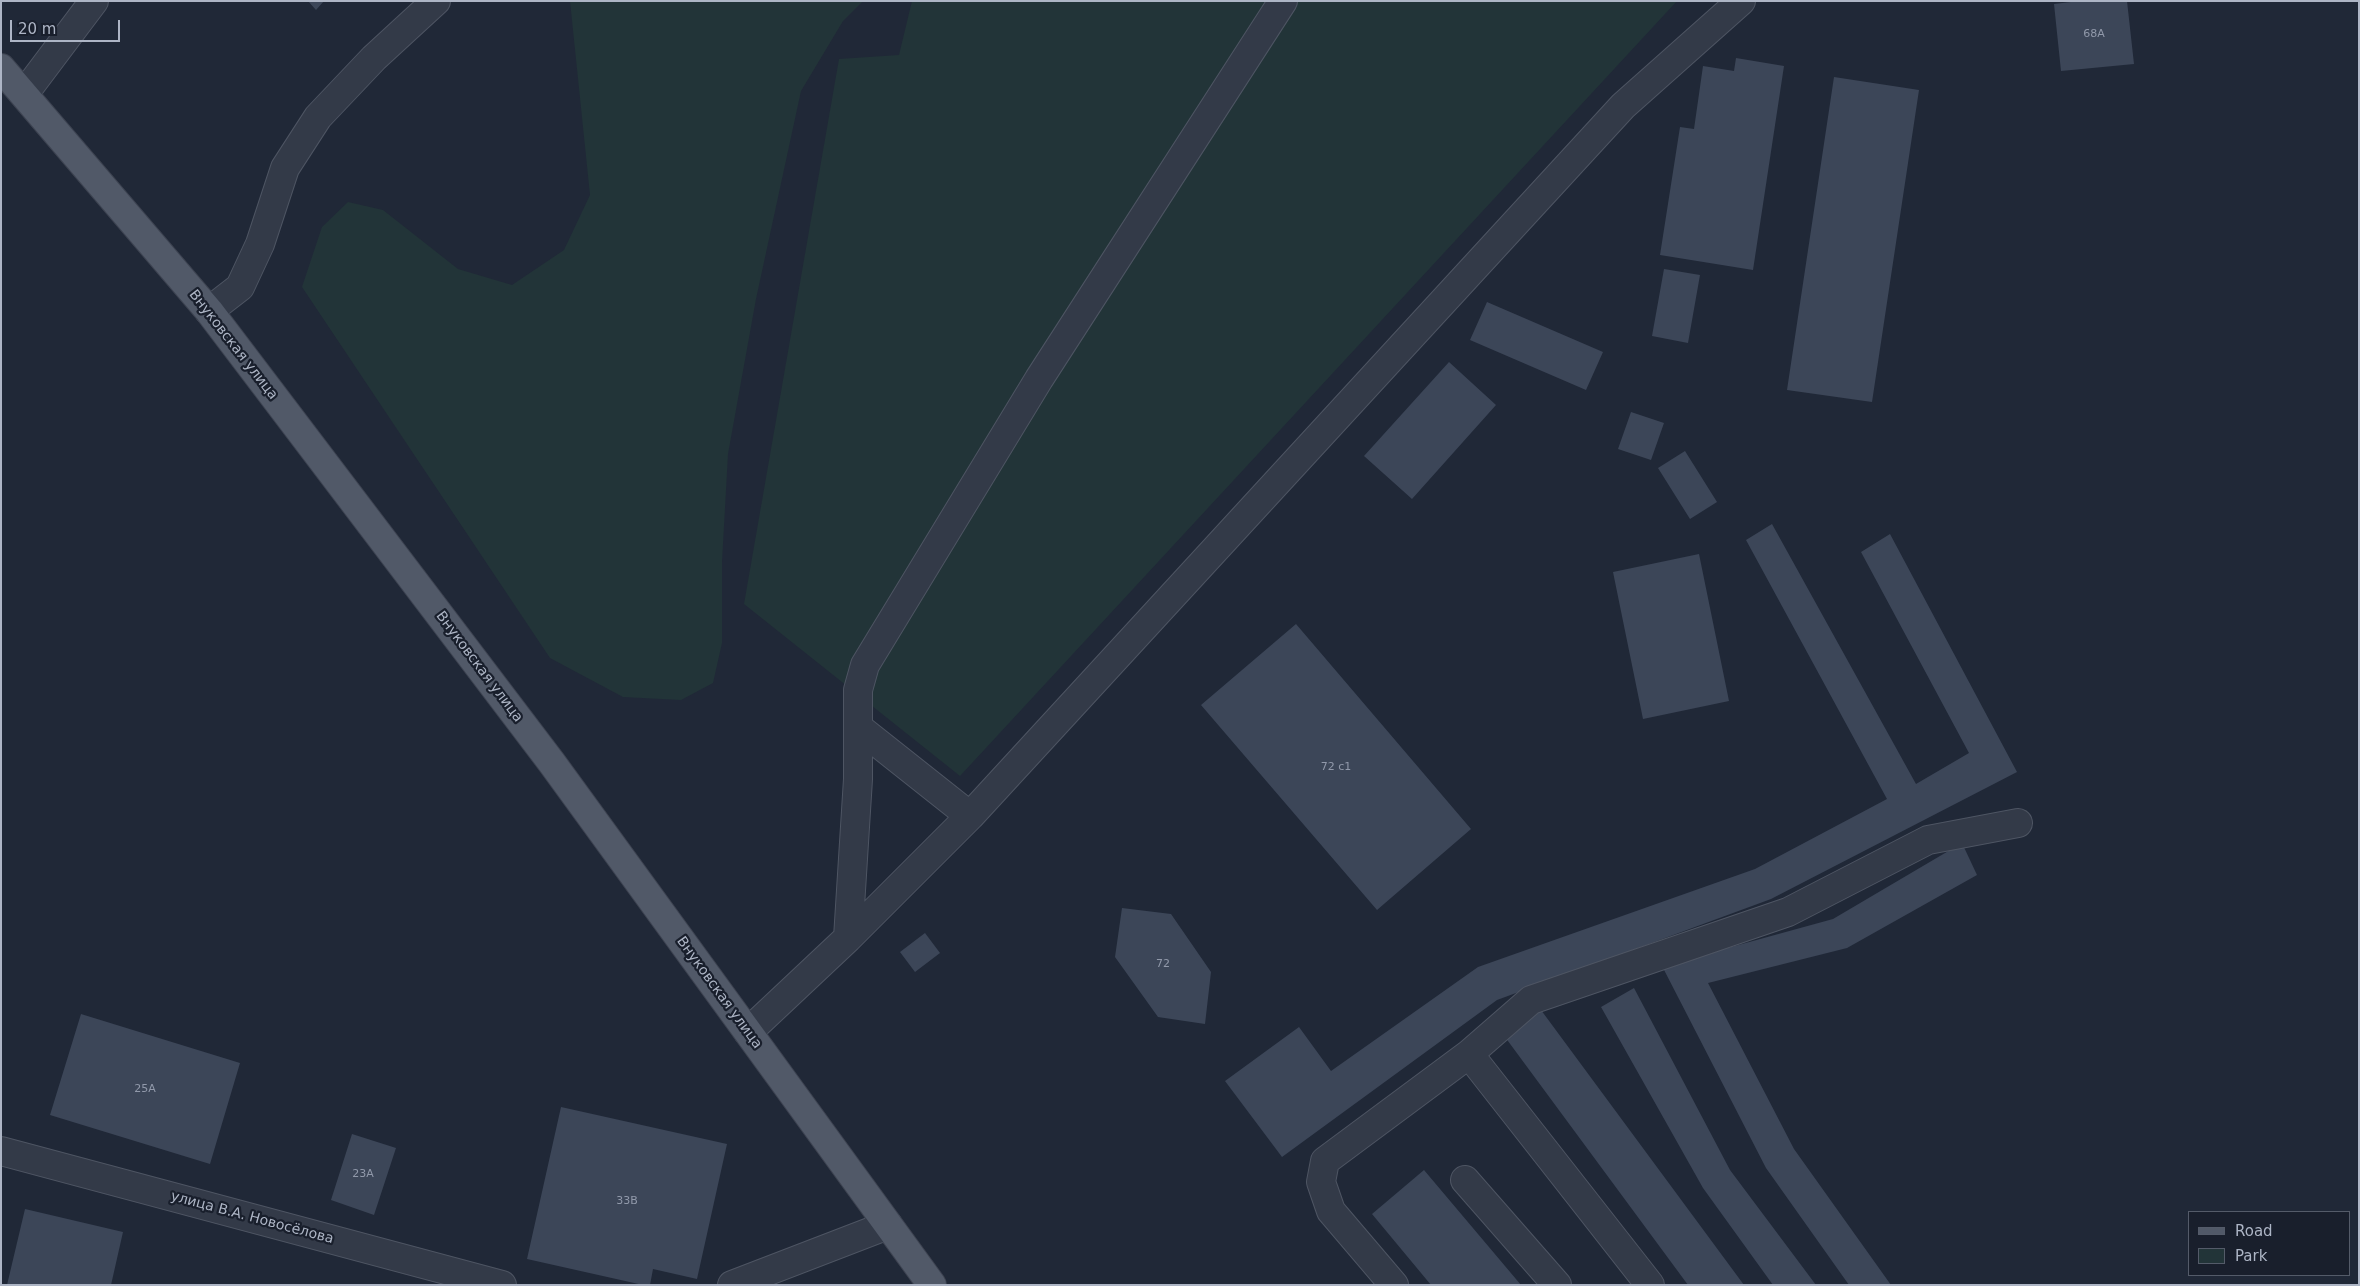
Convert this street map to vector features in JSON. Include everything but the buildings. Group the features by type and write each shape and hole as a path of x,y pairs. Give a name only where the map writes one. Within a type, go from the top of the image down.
{"main road":[{"name":"Внуковская улица","path":"1,68 209,311 552,763 932,1285"}],"street":[{"path":"24,94 94,1"},
{"path":"209,311 240,287 260,244 285,168 318,118 374,58 436,1"},
{"path":"848,938 860,728 858,690 865,665 1039,379 1283,1"},
{"path":"748,1032 848,938 970,816 1623,106 1742,1"},
{"path":"860,728 970,816"},
{"path":"1394,1285 1331,1210 1321,1182 1325,1161 1469,1054 1530,1000 1788,912 1928,840 2018,823"},
{"path":"1469,1054 1650,1285"},
{"name":"улица В.А. Новосёлова","path":"1,1151 502,1285"},
{"path":"1465,1180 1558,1285"},
{"path":"732,1285 888,1225"}],"green space":[{"path":"570,1 863,1 843,21 801,91 756,299 728,454 722,562 722,643 713,683 681,700 623,697 550,658 302,287 322,227 348,202 383,210 458,269 512,285 564,250 590,195"},
{"path":"912,1 1677,1 960,776 744,604 839,59 899,55"}]}
